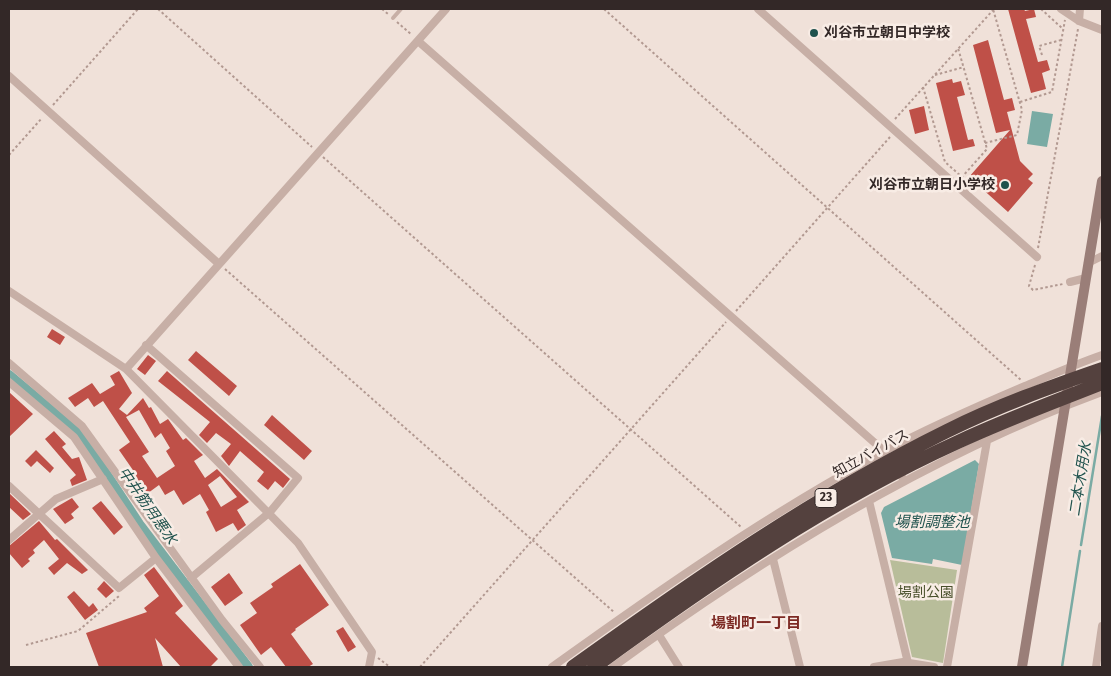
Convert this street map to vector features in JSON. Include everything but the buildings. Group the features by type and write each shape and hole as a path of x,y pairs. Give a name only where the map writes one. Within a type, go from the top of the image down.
{"highway":[{"name":"知立バイパス","path":"573,667 688,584 861,477 948,430 1042,390 1102,369"},
{"name":"知立バイパス","path":"594,667 693,595 766,548 862,492 958,442 1102,383"}],"street":[{"path":"126,369 446,9"},
{"path":"758,9 1037,258"},
{"path":"1079,21 1080,9"},
{"path":"1063,11 1079,21 1102,30"},
{"path":"418,41 884,452 904,480"},
{"path":"9,76 219,264"},
{"path":"1022,667 1102,181"},
{"path":"1088,263 1102,256"},
{"path":"1070,282 1086,278"},
{"path":"9,291 126,369 270,512 298,543 372,652 369,667"},
{"path":"146,346 298,478 270,512 191,578"},
{"path":"552,667 621,618 748,533 884,452 1023,383 1102,355"},
{"path":"9,363 82,426 191,578 260,667"},
{"path":"9,382 74,437 156,558 240,667"},
{"path":"612,667 773,559 904,480 1007,430 1102,392"},
{"path":"947,667 988,440"},
{"path":"9,540 56,499 103,479"},
{"path":"9,486 118,588 156,558"},
{"path":"869,501 908,665"},
{"path":"773,559 800,667"},
{"path":"621,618 643,645"},
{"path":"1096,667 1102,626"},
{"path":"659,635 679,667"},
{"path":"874,667 908,665 934,667"}],"lane":[{"path":"393,18 401,9"}],"path":[{"path":"9,155 138,9"},
{"path":"158,9 748,533"},
{"path":"382,9 418,41"},
{"path":"604,9 1023,383"},
{"path":"420,667 827,208 923,87 993,9"},
{"path":"985,144 1017,135 1022,110 993,9"},
{"path":"1041,9 1063,29"},
{"path":"1020,102 1052,92 1062,40 1063,11"},
{"path":"1070,282 1033,290 1029,286 1037,258 1079,21"},
{"path":"1042,55 1039,46 1062,40"},
{"path":"923,87 945,162 962,177 987,149 958,48"},
{"path":"933,76 964,67"},
{"path":"219,264 531,541 621,618"},
{"path":"26,645 78,631 122,593 118,588"},
{"path":"372,652 390,667"}],"green space":[{"name":"場割公園","path":"890,560 957,570 943,663 912,657"}],"water":[{"path":"1032,111 1053,114 1047,147 1027,144"},
{"name":"場割調整池","path":"975,460 979,464 962,565 933,559 932,564 892,558 881,513 884,507"}],"waterway":[{"name":"中井筋用悪水","path":"9,375 80,434 139,524 248,667"},
{"name":"二本木用水","path":"1081,545 1102,416"},
{"name":"二本木用水","path":"1062,667 1080,551"}],"place":[{"name":"刈谷市立朝日中学校","path":"814,33"},
{"name":"刈谷市立朝日小学校","path":"1005,185"}],"district":[{"name":"場割町一丁目","path":"756,624"}]}
